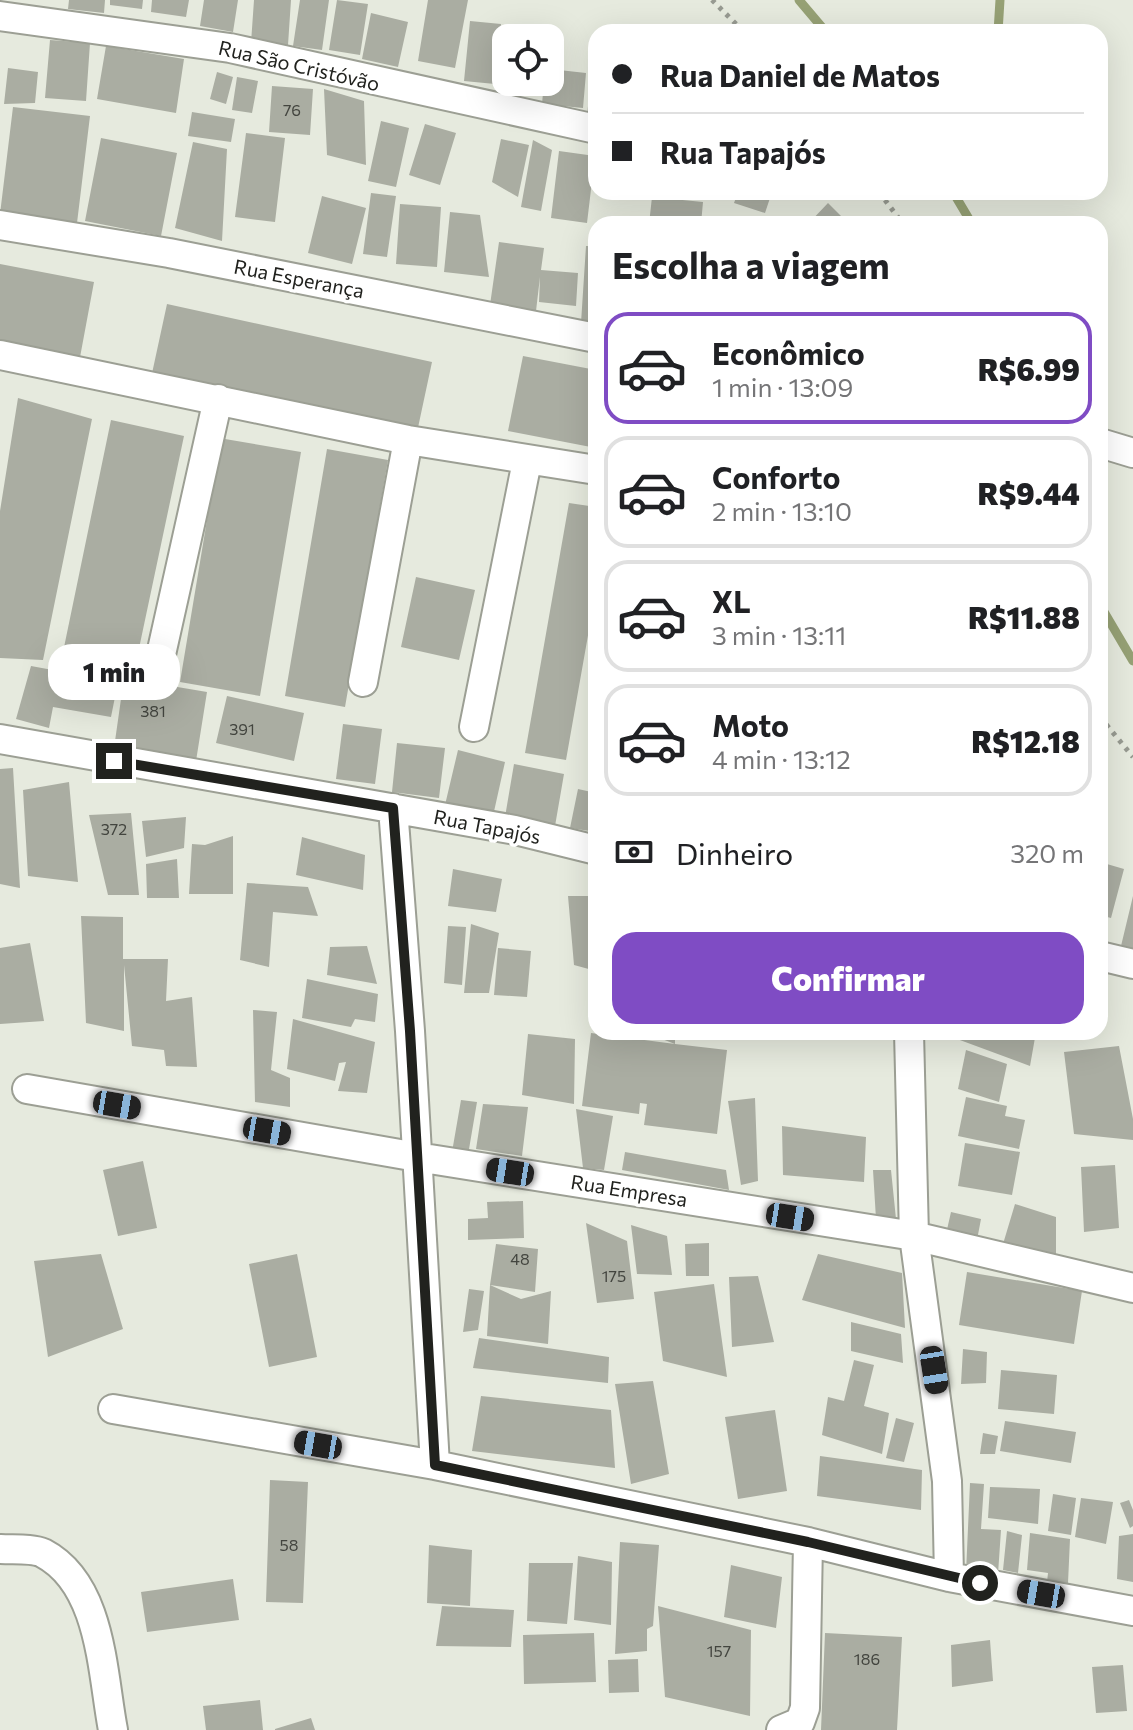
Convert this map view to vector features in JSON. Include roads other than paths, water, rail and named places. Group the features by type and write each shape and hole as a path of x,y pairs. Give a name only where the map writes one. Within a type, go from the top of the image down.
{"street":[{"name":"Rua São Cristóvão","path":"0,16 230,48 588,127"},
{"name":"Rua Esperança","path":"0,225 169,253 588,336"},
{"path":"0,355 127,384 218,399 408,440 588,469"},
{"path":"160,659 218,399"},
{"path":"363,682 408,440"},
{"path":"1108,445 1133,453"},
{"path":"474,727 527,461"},
{"name":"Rua Tapajós","path":"0,739 515,830 588,848"},
{"path":"393,808 435,1465"},
{"path":"1108,958 1133,964"},
{"path":"909,1040 914,1236 947,1481 949,1577"},
{"name":"Rua Empresa","path":"27,1089 417,1157 914,1236 1133,1288"},
{"path":"113,1409 435,1465 808,1542 949,1577 1133,1611"},
{"path":"781,1730 800,1722 805,1708 808,1542"},
{"path":"0,1549 42,1552 69,1576 89,1603 113,1730"}],"waterway":[{"path":"799,0 819,24"},
{"path":"998,24 1000,0"},
{"path":"958,200 967,216"},
{"path":"1108,619 1133,661"}]}
